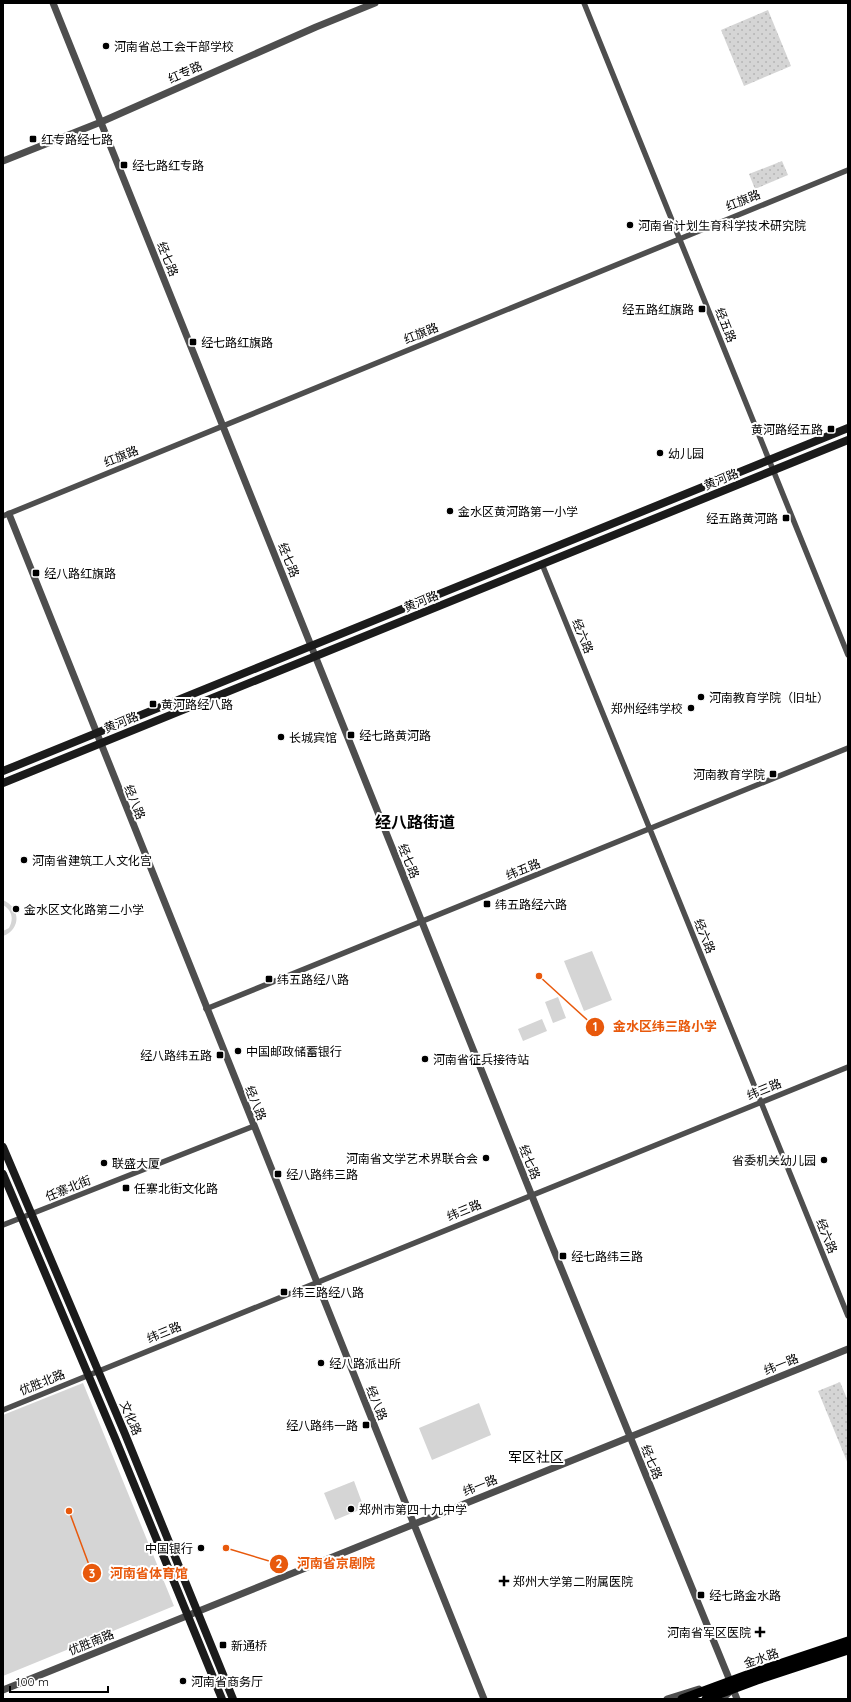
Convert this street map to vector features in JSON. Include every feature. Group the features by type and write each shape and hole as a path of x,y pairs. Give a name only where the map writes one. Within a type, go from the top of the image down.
{"main road":[{"name":"黄河路","path":"3,771 848,428"},
{"name":"黄河路","path":"3,783 848,440"},
{"name":"文化路","path":"3,1147 98,1371 233,1699"},
{"name":"文化路","path":"3,1174 222,1699"},
{"name":"金水路","path":"706,1699 731,1685 848,1641"},
{"name":"金水路","path":"682,1699 848,1650"}],"street":[{"name":"经七路","path":"53,3 531,1195 737,1699"},
{"name":"红专路","path":"3,161 101,122 309,30 375,3"},
{"name":"经五路","path":"584,3 848,655"},
{"name":"红旗路","path":"6,515 848,170"},
{"name":"经八路","path":"6,515 96,733 484,1699"},
{"name":"经六路","path":"542,564 848,1316"},
{"name":"纬五路","path":"206,1009 848,748"},
{"name":"纬三路","path":"88,1375 848,1067"},
{"name":"任寨北街","path":"3,1225 254,1126"},
{"name":"纬一路","path":"188,1615 848,1349"},
{"name":"优胜北路","path":"3,1410 88,1375"},
{"name":"优胜南路","path":"3,1690 188,1615"},
{"path":"667,1699 683,1693 731,1685"},
{"path":"722,1699 731,1685"}],"shaded area":[{"path":"768,10 791,66 744,86 721,30"},
{"path":"782,161 788,175 755,189 749,174"},
{"path":"3,900 13,908 16,913 16,924 9,933 3,936 3,931 11,925 12,918 8,909 3,905"},
{"path":"592,951 612,1000 584,1011 564,961"},
{"path":"558,997 566,1018 553,1023 545,1002"},
{"path":"542,1019 547,1031 523,1041 518,1029"},
{"path":"840,1382 848,1401 848,1464 818,1391"},
{"path":"83,1383 174,1606 3,1676 3,1415"},
{"path":"479,1403 491,1435 432,1460 419,1428"},
{"path":"354,1481 364,1508 335,1520 324,1493"}],"place":[{"name":"河南省总工会干部学校","path":"106,46"},
{"name":"红专路经七路","path":"33,139"},
{"name":"经七路红专路","path":"124,165"},
{"name":"河南省计划生育科学技术研究院","path":"630,225"},
{"name":"经五路红旗路","path":"702,309"},
{"name":"经七路红旗路","path":"193,342"},
{"name":"黄河路经五路","path":"831,429"},
{"name":"幼儿园","path":"660,453"},
{"name":"金水区黄河路第一小学","path":"450,511"},
{"name":"经五路黄河路","path":"786,518"},
{"name":"经八路红旗路","path":"36,573"},
{"name":"河南教育学院（旧址）","path":"701,697"},
{"name":"黄河路经八路","path":"153,704"},
{"name":"郑州经纬学校","path":"691,708"},
{"name":"经七路黄河路","path":"351,735"},
{"name":"长城宾馆","path":"281,737"},
{"name":"河南教育学院","path":"773,774"},
{"name":"河南省建筑工人文化宫","path":"24,860"},
{"name":"纬五路经六路","path":"487,904"},
{"name":"金水区文化路第二小学","path":"16,909"},
{"name":"金水区纬三路小学","path":"539,976"},
{"name":"纬五路经八路","path":"269,979"},
{"name":"中国邮政储蓄银行","path":"238,1051"},
{"name":"经八路纬五路","path":"220,1055"},
{"name":"河南省征兵接待站","path":"425,1059"},
{"name":"河南省文学艺术界联合会","path":"486,1158"},
{"name":"省委机关幼儿园","path":"824,1160"},
{"name":"联盛大厦","path":"104,1163"},
{"name":"经八路纬三路","path":"278,1174"},
{"name":"任寨北街文化路","path":"126,1188"},
{"name":"经七路纬三路","path":"563,1256"},
{"name":"纬三路经八路","path":"284,1292"},
{"name":"经八路派出所","path":"321,1363"},
{"name":"经八路纬一路","path":"366,1425"},
{"name":"郑州市第四十九中学","path":"351,1509"},
{"name":"河南省体育馆","path":"69,1511"},
{"name":"中国银行","path":"201,1548"},
{"name":"河南省京剧院","path":"226,1548"},
{"name":"郑州大学第二附属医院","path":"504,1581"},
{"name":"经七路金水路","path":"701,1595"},
{"name":"河南省军区医院","path":"760,1632"},
{"name":"新通桥","path":"223,1645"},
{"name":"河南省商务厅","path":"183,1681"}],"district":[{"name":"经八路街道","path":"415,822"},
{"name":"军区社区","path":"536,1457"}]}
